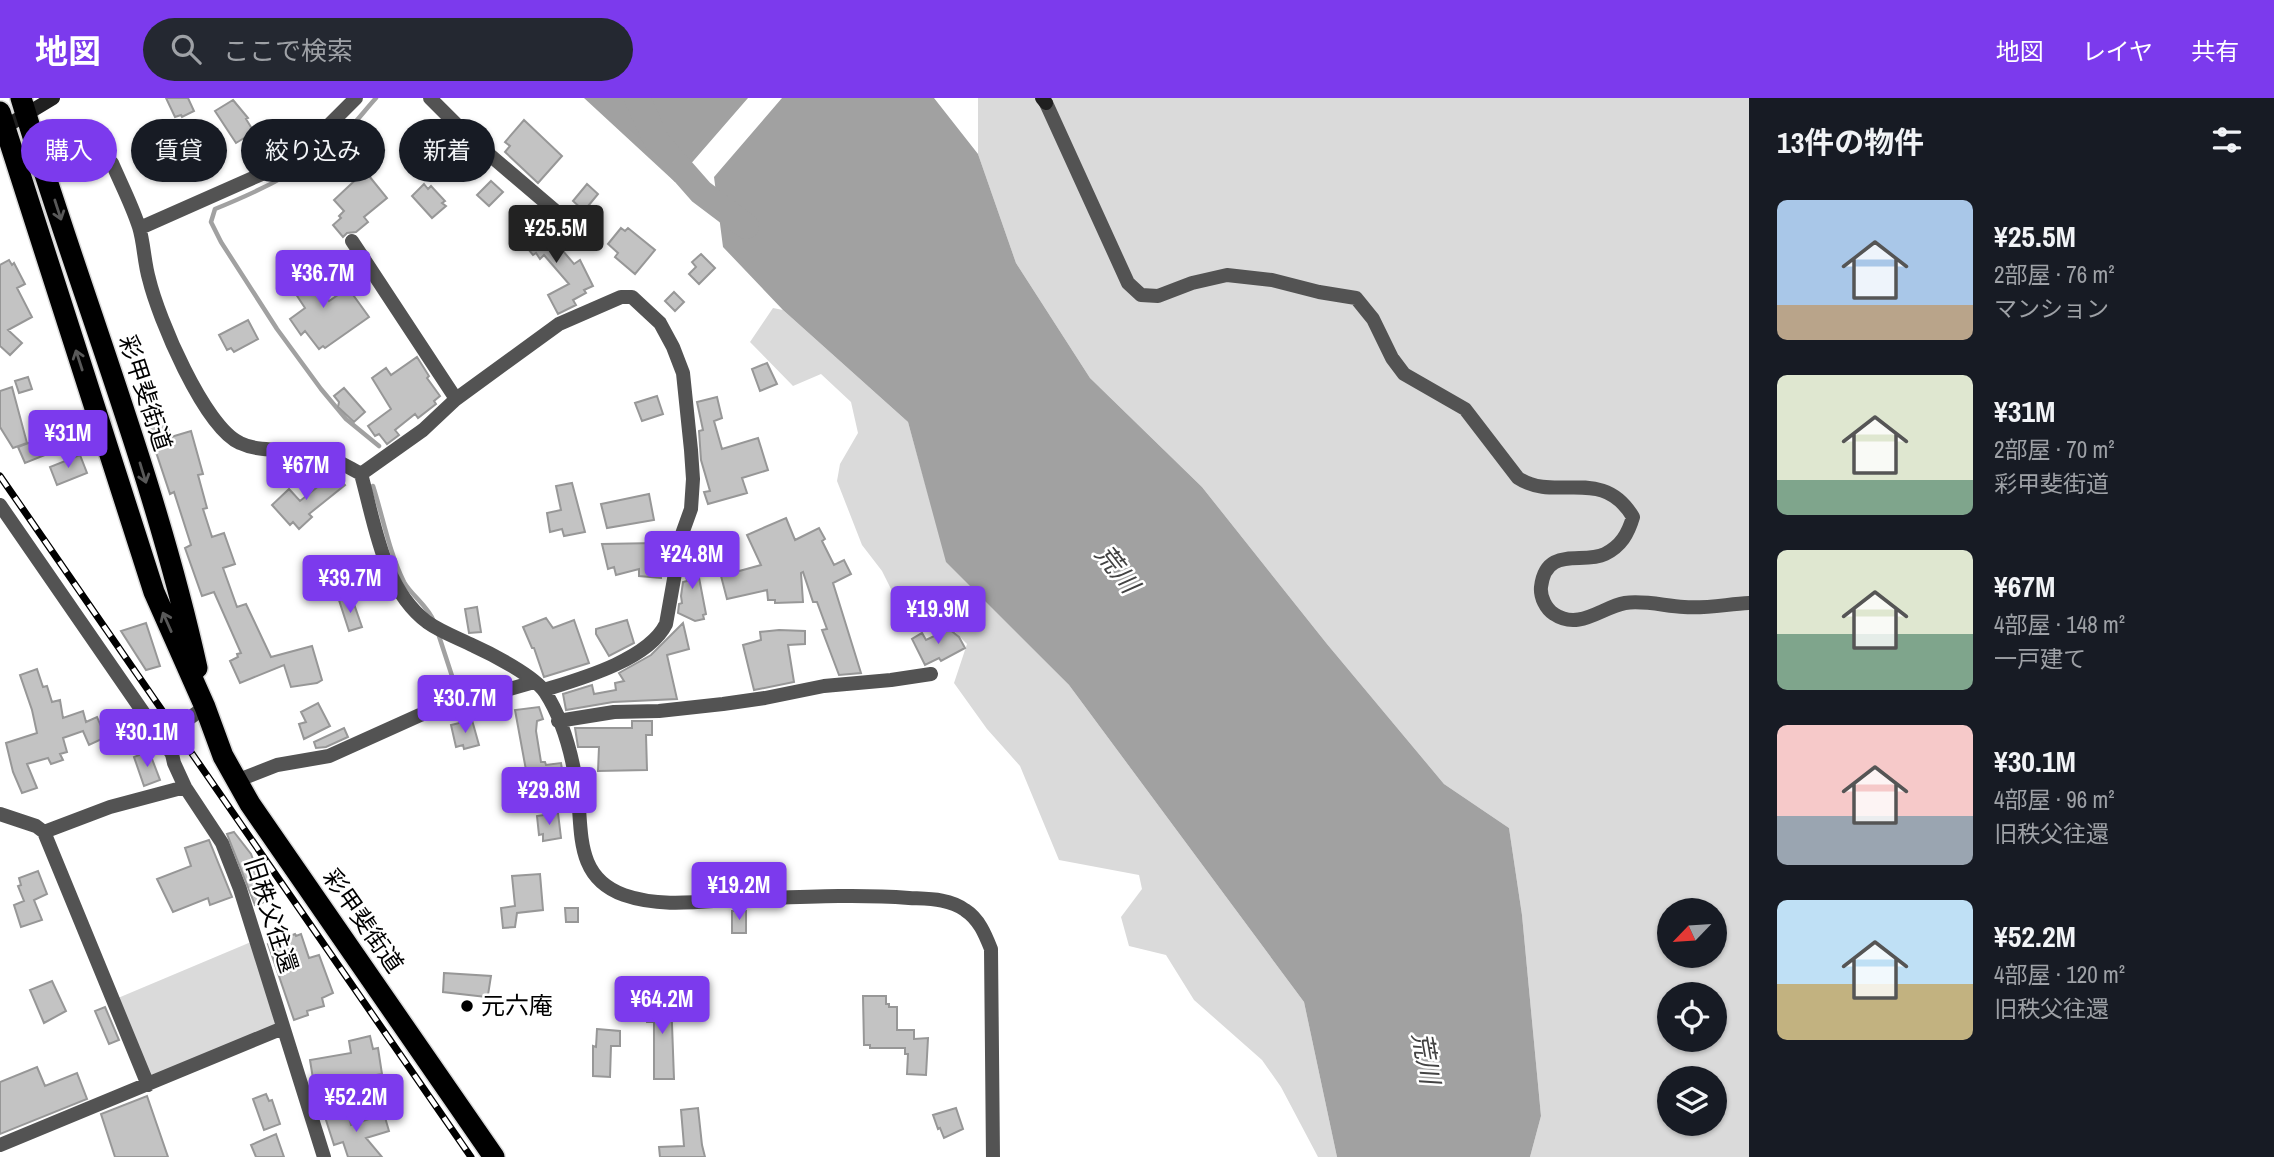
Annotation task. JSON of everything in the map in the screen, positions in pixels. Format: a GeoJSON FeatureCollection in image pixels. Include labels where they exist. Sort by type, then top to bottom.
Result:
{"type":"FeatureCollection","features":[{"type":"Feature","properties":{"kind":"highway","name":"彩甲斐街道"},"geometry":{"type":"LineString","coordinates":[[24,106],[181,598],[205,707]]}},
{"type":"Feature","properties":{"kind":"highway","name":"彩甲斐街道"},"geometry":{"type":"LineString","coordinates":[[2,123],[154,592],[236,781],[494,1157]]}},
{"type":"Feature","properties":{"kind":"main road"},"geometry":{"type":"LineString","coordinates":[[2,123],[24,106],[53,98]]}},
{"type":"Feature","properties":{"kind":"street"},"geometry":{"type":"LineString","coordinates":[[139,228],[264,173],[326,128],[356,98]]}},
{"type":"Feature","properties":{"kind":"street"},"geometry":{"type":"LineString","coordinates":[[430,98],[471,139],[586,237]]}},
{"type":"Feature","properties":{"kind":"street"},"geometry":{"type":"LineString","coordinates":[[1044,100],[1128,284],[1141,295],[1158,296],[1192,282],[1227,275],[1272,280],[1356,298],[1373,319],[1392,358],[1404,374],[1465,409],[1518,478],[1525,483],[1537,485],[1597,489],[1615,495],[1625,505],[1633,517],[1630,529],[1621,544],[1603,556],[1574,557],[1549,566],[1542,578],[1540,593],[1553,614],[1566,620],[1582,620],[1614,605],[1629,602],[1686,607],[1749,603]]}},
{"type":"Feature","properties":{"kind":"street"},"geometry":{"type":"LineString","coordinates":[[117,175],[139,228],[149,280],[169,334],[206,410],[224,433],[240,444],[309,451],[331,457],[361,474],[389,571],[407,601],[427,622],[497,656],[539,686],[566,736],[577,783],[583,852],[592,872],[606,885],[623,894],[657,903],[888,896],[943,900],[964,908],[978,922],[990,949],[993,1157]]}},
{"type":"Feature","properties":{"kind":"street"},"geometry":{"type":"LineString","coordinates":[[352,241],[456,399]]}},
{"type":"Feature","properties":{"kind":"street"},"geometry":{"type":"LineString","coordinates":[[236,781],[277,765],[329,755],[356,746],[420,715],[598,674],[652,643],[666,624],[682,534],[691,509],[691,450],[682,373],[673,347],[660,323],[632,297],[621,296],[559,324],[456,399],[423,430],[361,474]]}},
{"type":"Feature","properties":{"kind":"street","name":"旧秩父往還"},"geometry":{"type":"LineString","coordinates":[[0,505],[172,754],[185,787],[222,843],[240,889],[324,1157]]}},
{"type":"Feature","properties":{"kind":"street"},"geometry":{"type":"LineString","coordinates":[[558,720],[614,712],[659,711],[723,704],[824,685],[931,674]]}},
{"type":"Feature","properties":{"kind":"street"},"geometry":{"type":"LineString","coordinates":[[172,754],[184,722],[205,707]]}},
{"type":"Feature","properties":{"kind":"street"},"geometry":{"type":"LineString","coordinates":[[44,832],[110,807],[185,787]]}},
{"type":"Feature","properties":{"kind":"street"},"geometry":{"type":"LineString","coordinates":[[0,814],[36,826],[44,832],[148,1085]]}},
{"type":"Feature","properties":{"kind":"street"},"geometry":{"type":"LineString","coordinates":[[0,1145],[283,1028]]}},
{"type":"Feature","properties":{"kind":"shaded area"},"geometry":{"type":"Polygon","coordinates":[[[978,98],[1749,98],[1749,1157],[1530,1157],[1541,1116],[1522,915],[1509,828],[1444,784],[1327,644],[1202,487],[1090,378],[1016,263],[978,154],[978,98]]]}},
{"type":"Feature","properties":{"kind":"shaded area"},"geometry":{"type":"Polygon","coordinates":[[[773,308],[783,310],[908,422],[947,562],[1069,685],[1304,1002],[1337,1157],[1318,1157],[1281,1087],[1262,1060],[1194,1000],[1166,955],[1129,946],[1121,917],[1142,889],[1139,875],[1059,860],[1020,766],[987,729],[954,683],[967,644],[948,625],[914,624],[897,601],[882,571],[862,545],[837,481],[840,464],[858,433],[851,402],[821,374],[793,386],[750,342],[773,308]]]}},
{"type":"Feature","properties":{"kind":"shaded area"},"geometry":{"type":"Polygon","coordinates":[[[251,942],[276,1026],[151,1078],[118,998],[251,942]]]}},
{"type":"Feature","properties":{"kind":"water"},"geometry":{"type":"Polygon","coordinates":[[[584,98],[748,98],[675,182],[584,98]]]}},
{"type":"Feature","properties":{"kind":"water"},"geometry":{"type":"Polygon","coordinates":[[[782,98],[934,98],[978,154],[1016,263],[1090,378],[1202,487],[1327,644],[1444,784],[1509,828],[1522,915],[1541,1116],[1530,1157],[1337,1157],[1304,1002],[1069,685],[946,562],[908,422],[783,310],[723,247],[714,177],[782,98]]]}},
{"type":"Feature","properties":{"kind":"building"},"geometry":{"type":"Polygon","coordinates":[[[166,98],[188,98],[194,111],[182,117],[175,117],[166,98]]]}},
{"type":"Feature","properties":{"kind":"building"},"geometry":{"type":"Polygon","coordinates":[[[233,100],[248,118],[241,119],[241,140],[236,143],[227,129],[227,119],[220,119],[215,111],[233,100]]]}},
{"type":"Feature","properties":{"kind":"building"},"geometry":{"type":"Polygon","coordinates":[[[524,120],[562,156],[538,183],[505,152],[510,146],[505,142],[524,120]]]}},
{"type":"Feature","properties":{"kind":"building"},"geometry":{"type":"Polygon","coordinates":[[[353,182],[374,182],[387,198],[364,217],[368,222],[356,232],[347,233],[343,237],[333,225],[344,211],[334,200],[353,182]]]}},
{"type":"Feature","properties":{"kind":"building"},"geometry":{"type":"Polygon","coordinates":[[[490,182],[503,192],[489,206],[477,195],[490,182]]]}},
{"type":"Feature","properties":{"kind":"building"},"geometry":{"type":"Polygon","coordinates":[[[424,184],[428,189],[431,186],[445,201],[442,203],[446,206],[432,218],[412,196],[424,184]]]}},
{"type":"Feature","properties":{"kind":"building"},"geometry":{"type":"Polygon","coordinates":[[[587,184],[598,194],[584,211],[573,201],[587,184]]]}},
{"type":"Feature","properties":{"kind":"building"},"geometry":{"type":"Polygon","coordinates":[[[532,219],[539,227],[541,225],[574,264],[580,260],[593,286],[573,300],[576,305],[558,314],[548,295],[569,284],[544,255],[540,259],[536,253],[533,255],[515,233],[532,219]]]}},
{"type":"Feature","properties":{"kind":"building"},"geometry":{"type":"Polygon","coordinates":[[[621,228],[625,231],[628,228],[655,250],[635,274],[615,257],[618,253],[608,244],[621,228]]]}},
{"type":"Feature","properties":{"kind":"building"},"geometry":{"type":"Polygon","coordinates":[[[701,254],[715,268],[699,284],[689,274],[696,267],[692,262],[701,254]]]}},
{"type":"Feature","properties":{"kind":"building"},"geometry":{"type":"Polygon","coordinates":[[[9,260],[12,265],[14,263],[25,284],[17,288],[32,317],[8,330],[22,343],[10,355],[0,346],[0,265],[9,260]]]}},
{"type":"Feature","properties":{"kind":"building"},"geometry":{"type":"Polygon","coordinates":[[[294,264],[306,280],[311,276],[329,301],[348,288],[369,317],[325,348],[323,346],[319,349],[305,331],[301,335],[290,319],[305,308],[282,273],[294,264]]]}},
{"type":"Feature","properties":{"kind":"building"},"geometry":{"type":"Polygon","coordinates":[[[674,292],[684,302],[675,311],[665,301],[674,292]]]}},
{"type":"Feature","properties":{"kind":"building"},"geometry":{"type":"Polygon","coordinates":[[[248,320],[258,339],[234,352],[231,348],[227,350],[219,335],[248,320]]]}},
{"type":"Feature","properties":{"kind":"building"},"geometry":{"type":"Polygon","coordinates":[[[417,357],[440,396],[434,401],[436,404],[418,418],[415,414],[395,430],[399,435],[387,444],[379,434],[375,436],[368,426],[391,409],[372,378],[386,368],[391,375],[417,357]]]}},
{"type":"Feature","properties":{"kind":"building"},"geometry":{"type":"Polygon","coordinates":[[[767,363],[777,384],[760,391],[752,369],[767,363]]]}},
{"type":"Feature","properties":{"kind":"building"},"geometry":{"type":"Polygon","coordinates":[[[28,377],[32,389],[19,393],[15,381],[28,377]]]}},
{"type":"Feature","properties":{"kind":"building"},"geometry":{"type":"Polygon","coordinates":[[[12,387],[27,443],[13,448],[0,427],[0,391],[12,387]]]}},
{"type":"Feature","properties":{"kind":"building"},"geometry":{"type":"Polygon","coordinates":[[[344,388],[365,412],[354,422],[338,407],[339,402],[334,396],[344,388]]]}},
{"type":"Feature","properties":{"kind":"building"},"geometry":{"type":"Polygon","coordinates":[[[657,396],[663,414],[642,421],[635,403],[657,396]]]}},
{"type":"Feature","properties":{"kind":"building"},"geometry":{"type":"Polygon","coordinates":[[[717,397],[722,418],[714,421],[722,449],[758,438],[768,470],[742,478],[747,493],[708,504],[704,492],[710,491],[701,460],[699,431],[703,430],[697,402],[717,397]]]}},
{"type":"Feature","properties":{"kind":"building"},"geometry":{"type":"Polygon","coordinates":[[[162,408],[171,437],[191,431],[203,474],[198,475],[207,508],[203,509],[212,537],[224,533],[235,564],[223,568],[237,607],[246,604],[271,657],[312,646],[322,680],[317,683],[291,687],[284,665],[240,683],[230,661],[241,653],[214,592],[202,596],[185,548],[191,545],[174,492],[170,494],[146,422],[146,413],[162,408]]]}},
{"type":"Feature","properties":{"kind":"building"},"geometry":{"type":"Polygon","coordinates":[[[44,437],[50,453],[25,463],[18,447],[44,437]]]}},
{"type":"Feature","properties":{"kind":"building"},"geometry":{"type":"Polygon","coordinates":[[[80,455],[87,473],[57,485],[50,467],[80,455]]]}},
{"type":"Feature","properties":{"kind":"building"},"geometry":{"type":"Polygon","coordinates":[[[335,473],[345,485],[309,514],[312,517],[299,529],[293,522],[290,525],[272,505],[289,489],[300,501],[335,473]]]}},
{"type":"Feature","properties":{"kind":"building"},"geometry":{"type":"Polygon","coordinates":[[[572,483],[585,532],[564,536],[562,529],[550,532],[547,513],[561,510],[556,486],[572,483]]]}},
{"type":"Feature","properties":{"kind":"building"},"geometry":{"type":"Polygon","coordinates":[[[649,494],[654,520],[607,528],[601,504],[649,494]]]}},
{"type":"Feature","properties":{"kind":"building"},"geometry":{"type":"Polygon","coordinates":[[[786,518],[795,540],[819,528],[825,539],[822,541],[834,565],[844,560],[851,574],[833,583],[861,673],[839,675],[822,630],[827,629],[817,602],[813,602],[803,572],[803,602],[775,603],[775,600],[768,600],[767,590],[727,599],[721,576],[761,565],[747,535],[786,518]]]}},
{"type":"Feature","properties":{"kind":"building"},"geometry":{"type":"Polygon","coordinates":[[[691,536],[706,614],[703,615],[704,619],[695,621],[678,613],[679,604],[682,603],[683,582],[687,581],[685,570],[691,536]]]}},
{"type":"Feature","properties":{"kind":"building"},"geometry":{"type":"Polygon","coordinates":[[[657,543],[661,578],[639,576],[639,569],[616,575],[614,567],[608,569],[602,544],[657,543]]]}},
{"type":"Feature","properties":{"kind":"building"},"geometry":{"type":"Polygon","coordinates":[[[338,597],[354,604],[362,627],[349,631],[338,597]]]}},
{"type":"Feature","properties":{"kind":"building"},"geometry":{"type":"Polygon","coordinates":[[[477,607],[481,632],[469,633],[465,609],[477,607]]]}},
{"type":"Feature","properties":{"kind":"building"},"geometry":{"type":"Polygon","coordinates":[[[546,618],[553,628],[574,620],[589,663],[544,677],[523,627],[546,618]]]}},
{"type":"Feature","properties":{"kind":"building"},"geometry":{"type":"Polygon","coordinates":[[[627,620],[634,643],[609,656],[596,634],[596,629],[627,620]]]}},
{"type":"Feature","properties":{"kind":"building"},"geometry":{"type":"Polygon","coordinates":[[[146,623],[160,666],[146,670],[121,631],[146,623]]]}},
{"type":"Feature","properties":{"kind":"building"},"geometry":{"type":"Polygon","coordinates":[[[683,623],[689,649],[667,655],[677,699],[613,702],[566,710],[563,694],[592,685],[594,694],[616,690],[615,683],[624,681],[619,673],[651,655],[683,623]]]}},
{"type":"Feature","properties":{"kind":"building"},"geometry":{"type":"Polygon","coordinates":[[[949,629],[959,637],[965,648],[941,661],[939,658],[925,665],[912,639],[922,633],[926,640],[949,629]]]}},
{"type":"Feature","properties":{"kind":"building"},"geometry":{"type":"Polygon","coordinates":[[[805,631],[805,644],[788,645],[794,682],[754,690],[743,645],[761,640],[760,632],[805,631]]]}},
{"type":"Feature","properties":{"kind":"building"},"geometry":{"type":"Polygon","coordinates":[[[37,669],[52,702],[60,700],[63,718],[83,711],[86,722],[97,717],[106,737],[89,745],[83,731],[63,738],[67,752],[60,754],[63,760],[51,764],[48,758],[27,764],[37,788],[22,793],[13,772],[6,743],[37,733],[20,675],[37,669]]]}},
{"type":"Feature","properties":{"kind":"building"},"geometry":{"type":"Polygon","coordinates":[[[318,703],[330,726],[304,739],[299,724],[306,722],[301,712],[318,703]]]}},
{"type":"Feature","properties":{"kind":"building"},"geometry":{"type":"Polygon","coordinates":[[[539,707],[543,719],[537,721],[536,731],[541,762],[546,765],[561,763],[563,776],[528,781],[515,710],[539,707]]]}},
{"type":"Feature","properties":{"kind":"building"},"geometry":{"type":"Polygon","coordinates":[[[472,720],[479,745],[464,749],[463,745],[456,747],[451,725],[472,720]]]}},
{"type":"Feature","properties":{"kind":"building"},"geometry":{"type":"Polygon","coordinates":[[[632,721],[652,721],[652,735],[646,735],[647,770],[598,771],[599,747],[578,747],[575,728],[632,728],[632,721]]]}},
{"type":"Feature","properties":{"kind":"building"},"geometry":{"type":"Polygon","coordinates":[[[344,728],[348,737],[326,747],[316,748],[314,742],[344,728]]]}},
{"type":"Feature","properties":{"kind":"building"},"geometry":{"type":"Polygon","coordinates":[[[149,751],[160,780],[144,786],[134,757],[149,751]]]}},
{"type":"Feature","properties":{"kind":"building"},"geometry":{"type":"Polygon","coordinates":[[[558,813],[561,838],[543,841],[543,834],[539,835],[537,816],[558,813]]]}},
{"type":"Feature","properties":{"kind":"building"},"geometry":{"type":"Polygon","coordinates":[[[234,832],[251,854],[256,867],[259,867],[270,900],[255,905],[227,834],[234,832]]]}},
{"type":"Feature","properties":{"kind":"building"},"geometry":{"type":"Polygon","coordinates":[[[209,840],[232,897],[210,905],[208,898],[173,912],[157,879],[191,866],[185,848],[209,840]]]}},
{"type":"Feature","properties":{"kind":"building"},"geometry":{"type":"Polygon","coordinates":[[[38,871],[47,894],[34,900],[42,920],[21,927],[14,905],[24,901],[18,886],[21,885],[19,878],[38,871]]]}},
{"type":"Feature","properties":{"kind":"building"},"geometry":{"type":"Polygon","coordinates":[[[540,874],[543,910],[517,913],[515,927],[503,928],[501,908],[515,906],[512,876],[540,874]]]}},
{"type":"Feature","properties":{"kind":"building"},"geometry":{"type":"Polygon","coordinates":[[[565,908],[578,908],[578,922],[566,922],[565,908]]]}},
{"type":"Feature","properties":{"kind":"building"},"geometry":{"type":"Polygon","coordinates":[[[732,911],[746,911],[746,933],[732,933],[732,911]]]}},
{"type":"Feature","properties":{"kind":"building"},"geometry":{"type":"Polygon","coordinates":[[[301,934],[309,958],[319,955],[333,993],[322,998],[324,1006],[307,1011],[308,1015],[294,1020],[268,944],[301,934]]]}},
{"type":"Feature","properties":{"kind":"building"},"geometry":{"type":"Polygon","coordinates":[[[444,973],[491,976],[488,995],[486,997],[443,992],[444,973]]]}},
{"type":"Feature","properties":{"kind":"building"},"geometry":{"type":"Polygon","coordinates":[[[52,981],[66,1011],[44,1023],[30,990],[52,981]]]}},
{"type":"Feature","properties":{"kind":"building"},"geometry":{"type":"Polygon","coordinates":[[[863,996],[886,996],[886,1004],[889,1004],[889,1007],[897,1007],[897,1030],[914,1030],[914,1039],[928,1038],[926,1075],[907,1074],[908,1054],[905,1054],[905,1048],[870,1048],[870,1045],[864,1045],[863,996]]]}},
{"type":"Feature","properties":{"kind":"building"},"geometry":{"type":"Polygon","coordinates":[[[671,997],[674,1079],[654,1079],[654,1022],[647,1022],[647,998],[671,997]]]}},
{"type":"Feature","properties":{"kind":"building"},"geometry":{"type":"Polygon","coordinates":[[[105,1007],[119,1040],[109,1044],[95,1011],[105,1007]]]}},
{"type":"Feature","properties":{"kind":"building"},"geometry":{"type":"Polygon","coordinates":[[[597,1029],[620,1031],[620,1046],[611,1046],[610,1077],[593,1076],[593,1046],[596,1047],[597,1029]]]}},
{"type":"Feature","properties":{"kind":"building"},"geometry":{"type":"Polygon","coordinates":[[[370,1036],[373,1049],[378,1048],[382,1074],[353,1079],[354,1087],[335,1091],[332,1082],[314,1085],[310,1060],[351,1053],[349,1041],[370,1036]]]}},
{"type":"Feature","properties":{"kind":"building"},"geometry":{"type":"Polygon","coordinates":[[[37,1067],[45,1086],[77,1073],[87,1099],[0,1134],[0,1082],[37,1067]]]}},
{"type":"Feature","properties":{"kind":"building"},"geometry":{"type":"Polygon","coordinates":[[[266,1094],[269,1101],[272,1100],[280,1124],[264,1130],[253,1099],[266,1094]]]}},
{"type":"Feature","properties":{"kind":"building"},"geometry":{"type":"Polygon","coordinates":[[[147,1096],[168,1157],[115,1157],[101,1114],[147,1096]]]}},
{"type":"Feature","properties":{"kind":"building"},"geometry":{"type":"Polygon","coordinates":[[[698,1108],[705,1157],[660,1157],[659,1147],[684,1146],[681,1110],[698,1108]]]}},
{"type":"Feature","properties":{"kind":"building"},"geometry":{"type":"Polygon","coordinates":[[[956,1108],[963,1129],[944,1138],[933,1115],[956,1108]]]}},
{"type":"Feature","properties":{"kind":"building"},"geometry":{"type":"Polygon","coordinates":[[[342,1112],[344,1117],[349,1116],[351,1125],[384,1114],[389,1131],[366,1138],[382,1157],[348,1157],[343,1142],[334,1145],[325,1117],[342,1112]]]}},
{"type":"Feature","properties":{"kind":"building"},"geometry":{"type":"Polygon","coordinates":[[[276,1134],[284,1157],[256,1157],[251,1145],[276,1134]]]}},
{"type":"Feature","properties":{"kind":"waterway"},"geometry":{"type":"LineString","coordinates":[[376,98],[333,144],[268,185],[215,209],[211,222],[277,329],[321,389],[346,419],[379,446]]}},
{"type":"Feature","properties":{"kind":"waterway","name":"荒川"},"geometry":{"type":"LineString","coordinates":[[637,98],[657,142],[701,192],[746,226]]}},
{"type":"Feature","properties":{"kind":"waterway"},"geometry":{"type":"LineString","coordinates":[[373,486],[399,571],[407,587],[434,622]]}},
{"type":"Feature","properties":{"kind":"waterway"},"geometry":{"type":"LineString","coordinates":[[438,633],[452,676]]}},
{"type":"Feature","properties":{"kind":"railway"},"geometry":{"type":"LineString","coordinates":[[0,476],[471,1157]]}},
{"type":"Feature","properties":{"kind":"place","name":"元六庵"},"geometry":{"type":"Point","coordinates":[467,1006]}}]}
